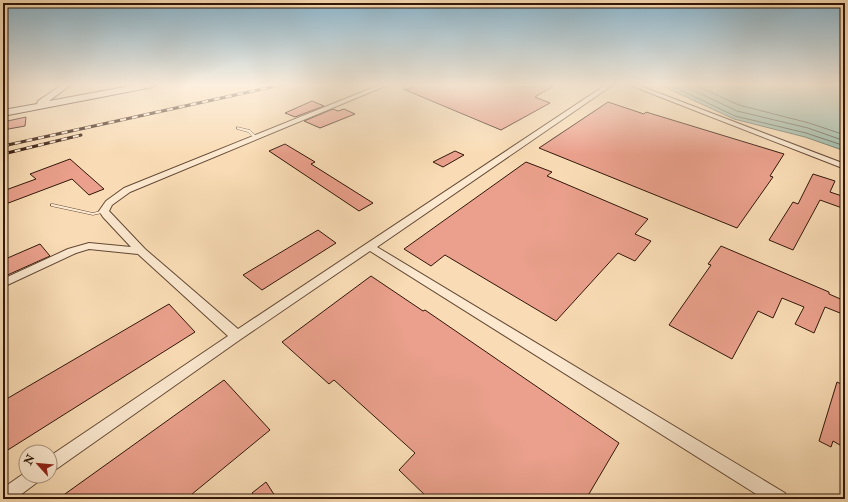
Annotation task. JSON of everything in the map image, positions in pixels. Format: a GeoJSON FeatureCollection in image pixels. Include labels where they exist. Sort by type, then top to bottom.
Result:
{"type":"FeatureCollection","features":[{"type":"Feature","properties":{"kind":"main road"},"geometry":{"type":"LineString","coordinates":[[3,113],[33,107]]}},
{"type":"Feature","properties":{"kind":"street"},"geometry":{"type":"LineString","coordinates":[[237,336],[141,250],[106,215],[104,211],[109,202],[127,190],[330,107]]}},
{"type":"Feature","properties":{"kind":"street"},"geometry":{"type":"LineString","coordinates":[[58,459],[237,336],[576,107]]}},
{"type":"Feature","properties":{"kind":"street"},"geometry":{"type":"LineString","coordinates":[[691,107],[845,167]]}},
{"type":"Feature","properties":{"kind":"street"},"geometry":{"type":"LineString","coordinates":[[3,283],[72,251],[89,246],[141,250]]}},
{"type":"Feature","properties":{"kind":"street"},"geometry":{"type":"LineString","coordinates":[[370,247],[779,499]]}},
{"type":"Feature","properties":{"kind":"street"},"geometry":{"type":"LineString","coordinates":[[3,498],[23,484]]}},
{"type":"Feature","properties":{"kind":"lane"},"geometry":{"type":"LineString","coordinates":[[238,128],[249,132],[256,138]]}},
{"type":"Feature","properties":{"kind":"lane"},"geometry":{"type":"LineString","coordinates":[[53,205],[93,214],[104,211]]}},
{"type":"Feature","properties":{"kind":"water"},"geometry":{"type":"Polygon","coordinates":[[[709,107],[845,107],[845,151],[805,137],[734,119],[709,107]]]}},
{"type":"Feature","properties":{"kind":"building"},"geometry":{"type":"Polygon","coordinates":[[[298,107],[320,107],[295,117],[285,113],[298,107]]]}},
{"type":"Feature","properties":{"kind":"building"},"geometry":{"type":"Polygon","coordinates":[[[447,107],[542,107],[501,130],[447,107]]]}},
{"type":"Feature","properties":{"kind":"building"},"geometry":{"type":"Polygon","coordinates":[[[600,107],[624,107],[644,114],[646,112],[784,154],[770,176],[773,177],[737,228],[539,148],[600,107]]]}},
{"type":"Feature","properties":{"kind":"building"},"geometry":{"type":"Polygon","coordinates":[[[333,109],[338,111],[344,109],[355,114],[320,128],[304,121],[333,109]]]}},
{"type":"Feature","properties":{"kind":"building"},"geometry":{"type":"Polygon","coordinates":[[[26,117],[25,126],[3,130],[3,122],[26,117]]]}},
{"type":"Feature","properties":{"kind":"building"},"geometry":{"type":"Polygon","coordinates":[[[285,144],[315,162],[311,164],[373,203],[359,211],[269,151],[285,144]]]}},
{"type":"Feature","properties":{"kind":"building"},"geometry":{"type":"Polygon","coordinates":[[[455,151],[464,155],[443,167],[433,162],[455,151]]]}},
{"type":"Feature","properties":{"kind":"building"},"geometry":{"type":"Polygon","coordinates":[[[70,159],[104,189],[89,195],[72,179],[3,205],[3,191],[36,179],[30,174],[70,159]]]}},
{"type":"Feature","properties":{"kind":"building"},"geometry":{"type":"Polygon","coordinates":[[[526,162],[552,172],[547,176],[648,219],[635,234],[651,241],[635,261],[618,253],[556,321],[445,255],[431,266],[404,249],[526,162]]]}},
{"type":"Feature","properties":{"kind":"building"},"geometry":{"type":"Polygon","coordinates":[[[813,174],[835,181],[830,192],[845,197],[845,209],[820,200],[793,250],[769,240],[793,202],[798,204],[813,174]]]}},
{"type":"Feature","properties":{"kind":"building"},"geometry":{"type":"Polygon","coordinates":[[[318,230],[336,243],[262,290],[243,275],[318,230]]]}},
{"type":"Feature","properties":{"kind":"building"},"geometry":{"type":"Polygon","coordinates":[[[40,244],[50,256],[3,277],[3,260],[40,244]]]}},
{"type":"Feature","properties":{"kind":"building"},"geometry":{"type":"Polygon","coordinates":[[[721,246],[829,292],[829,294],[845,301],[845,315],[825,307],[814,333],[795,324],[804,307],[782,298],[773,318],[758,311],[732,359],[669,325],[711,265],[708,264],[721,246]]]}},
{"type":"Feature","properties":{"kind":"building"},"geometry":{"type":"Polygon","coordinates":[[[371,276],[423,311],[425,310],[619,443],[586,499],[429,499],[399,470],[415,453],[334,380],[329,384],[282,342],[371,276]]]}},
{"type":"Feature","properties":{"kind":"building"},"geometry":{"type":"Polygon","coordinates":[[[169,304],[195,332],[3,453],[3,401],[169,304]]]}},
{"type":"Feature","properties":{"kind":"building"},"geometry":{"type":"Polygon","coordinates":[[[224,380],[270,430],[186,499],[58,499],[224,380]]]}},
{"type":"Feature","properties":{"kind":"building"},"geometry":{"type":"Polygon","coordinates":[[[837,382],[845,386],[845,448],[833,441],[831,447],[819,441],[837,382]]]}},
{"type":"Feature","properties":{"kind":"building"},"geometry":{"type":"Polygon","coordinates":[[[266,482],[277,499],[256,499],[252,493],[266,482]]]}},
{"type":"Feature","properties":{"kind":"railway"},"geometry":{"type":"LineString","coordinates":[[3,146],[178,107]]}},
{"type":"Feature","properties":{"kind":"railway"},"geometry":{"type":"LineString","coordinates":[[5,154],[3,154],[81,135]]}}]}
